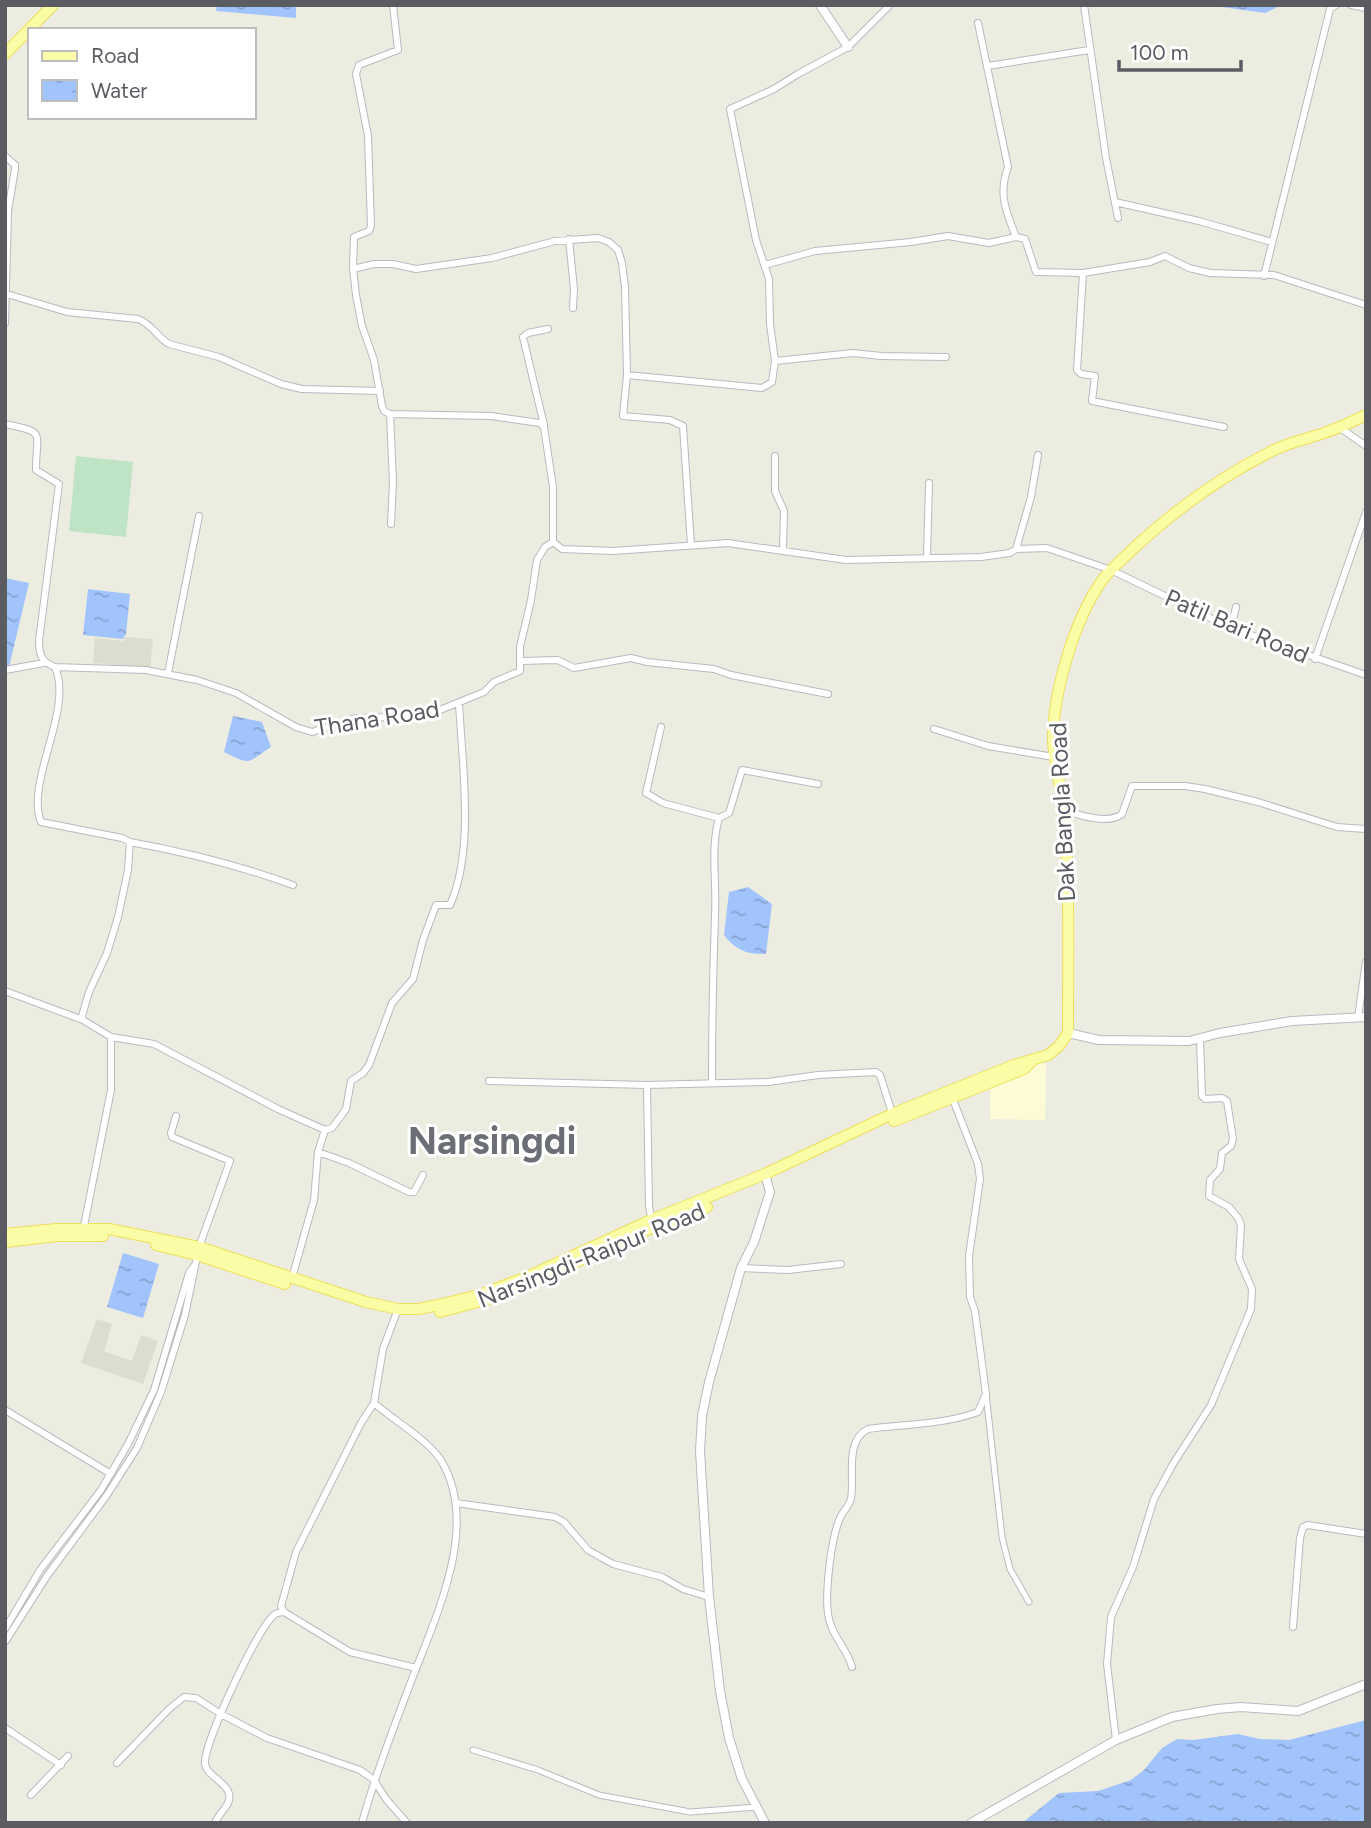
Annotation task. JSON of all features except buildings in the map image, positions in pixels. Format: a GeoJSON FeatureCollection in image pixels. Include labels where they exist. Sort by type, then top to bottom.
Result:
{"type":"FeatureCollection","features":[{"type":"Feature","properties":{"kind":"main road"},"geometry":{"type":"LineString","coordinates":[[30,28],[53,5]]}},
{"type":"Feature","properties":{"kind":"main road"},"geometry":{"type":"LineString","coordinates":[[5,54],[28,31]]}},
{"type":"Feature","properties":{"kind":"main road","name":"Dak Bangla Road"},"geometry":{"type":"LineString","coordinates":[[1068,1033],[1068,926],[1063,810],[1054,757],[1055,713],[1074,633],[1100,583],[1111,570],[1150,533],[1188,503],[1274,449],[1366,415]]}},
{"type":"Feature","properties":{"kind":"main road","name":"Narsingdi-Raipur Road"},"geometry":{"type":"LineString","coordinates":[[198,1251],[365,1309],[396,1312],[482,1294],[767,1177],[1021,1062],[1048,1055],[1068,1033]]}},
{"type":"Feature","properties":{"kind":"main road","name":"Narsingdi-Raipur Road"},"geometry":{"type":"LineString","coordinates":[[5,1234],[109,1229],[198,1251],[396,1312]]}},
{"type":"Feature","properties":{"kind":"main road","name":"Narsingdi-Raipur Road"},"geometry":{"type":"LineString","coordinates":[[5,1242],[83,1231]]}},
{"type":"Feature","properties":{"kind":"street"},"geometry":{"type":"LineString","coordinates":[[393,5],[398,50],[357,68],[358,89],[368,136],[371,218],[369,231],[354,237],[353,269],[362,326],[374,360],[384,411],[390,414],[506,417],[534,421],[544,427]]}},
{"type":"Feature","properties":{"kind":"street"},"geometry":{"type":"LineString","coordinates":[[820,5],[848,47]]}},
{"type":"Feature","properties":{"kind":"street"},"geometry":{"type":"LineString","coordinates":[[627,375],[762,388],[772,382],[775,361],[770,324],[769,279],[756,240],[730,109],[774,89],[848,47],[890,5]]}},
{"type":"Feature","properties":{"kind":"street"},"geometry":{"type":"LineString","coordinates":[[1084,5],[1089,50],[1118,218]]}},
{"type":"Feature","properties":{"kind":"street"},"geometry":{"type":"LineString","coordinates":[[1264,276],[1330,9],[1336,5]]}},
{"type":"Feature","properties":{"kind":"street"},"geometry":{"type":"LineString","coordinates":[[1351,5],[1366,8]]}},
{"type":"Feature","properties":{"kind":"street"},"geometry":{"type":"LineString","coordinates":[[978,23],[1008,167],[1003,182],[1003,199],[1016,237]]}},
{"type":"Feature","properties":{"kind":"street"},"geometry":{"type":"LineString","coordinates":[[988,66],[1089,50]]}},
{"type":"Feature","properties":{"kind":"street"},"geometry":{"type":"LineString","coordinates":[[5,156],[15,165],[8,211],[5,323]]}},
{"type":"Feature","properties":{"kind":"street"},"geometry":{"type":"LineString","coordinates":[[1115,202],[1199,221],[1272,242]]}},
{"type":"Feature","properties":{"kind":"street"},"geometry":{"type":"LineString","coordinates":[[765,265],[815,251],[948,236],[989,243],[1016,237],[1025,239],[1036,272],[1083,273],[1150,262],[1165,256],[1189,268],[1210,273],[1282,278],[1366,305]]}},
{"type":"Feature","properties":{"kind":"street"},"geometry":{"type":"LineString","coordinates":[[353,269],[374,264],[393,264],[416,270],[492,258],[569,239],[598,238],[609,242],[618,250],[625,287],[627,375],[623,416],[670,420],[683,425],[691,545]]}},
{"type":"Feature","properties":{"kind":"street"},"geometry":{"type":"LineString","coordinates":[[569,239],[573,308]]}},
{"type":"Feature","properties":{"kind":"street"},"geometry":{"type":"LineString","coordinates":[[1083,273],[1077,370],[1081,374],[1095,376],[1092,401],[1224,427]]}},
{"type":"Feature","properties":{"kind":"street"},"geometry":{"type":"LineString","coordinates":[[7,289],[67,312],[143,321],[161,340],[169,344],[232,361],[281,384],[302,389],[380,391]]}},
{"type":"Feature","properties":{"kind":"street"},"geometry":{"type":"LineString","coordinates":[[548,329],[528,333],[523,337],[544,427],[553,487],[554,542],[545,547],[537,560],[520,647],[521,662],[558,660],[574,668],[631,658],[647,663],[714,669],[731,675],[828,694]]}},
{"type":"Feature","properties":{"kind":"street"},"geometry":{"type":"LineString","coordinates":[[775,361],[853,353],[946,357]]}},
{"type":"Feature","properties":{"kind":"street"},"geometry":{"type":"LineString","coordinates":[[390,414],[393,482],[391,524]]}},
{"type":"Feature","properties":{"kind":"street"},"geometry":{"type":"LineString","coordinates":[[5,424],[36,432],[36,470],[59,484],[40,626],[39,650],[44,663],[5,670]]}},
{"type":"Feature","properties":{"kind":"street"},"geometry":{"type":"LineString","coordinates":[[1339,427],[1366,446]]}},
{"type":"Feature","properties":{"kind":"street"},"geometry":{"type":"LineString","coordinates":[[1016,549],[1031,497],[1038,454]]}},
{"type":"Feature","properties":{"kind":"street"},"geometry":{"type":"LineString","coordinates":[[775,456],[775,491],[783,511],[783,550]]}},
{"type":"Feature","properties":{"kind":"street"},"geometry":{"type":"LineString","coordinates":[[927,557],[929,483]]}},
{"type":"Feature","properties":{"kind":"street"},"geometry":{"type":"LineString","coordinates":[[1315,659],[1366,512]]}},
{"type":"Feature","properties":{"kind":"street"},"geometry":{"type":"LineString","coordinates":[[168,673],[199,516]]}},
{"type":"Feature","properties":{"kind":"street","name":"Patil Bari Road"},"geometry":{"type":"LineString","coordinates":[[554,542],[557,546],[571,551],[613,551],[728,543],[846,560],[997,555],[1016,549],[1055,550],[1111,570],[1231,628],[1366,675]]}},
{"type":"Feature","properties":{"kind":"street"},"geometry":{"type":"LineString","coordinates":[[1231,628],[1236,607]]}},
{"type":"Feature","properties":{"kind":"street","name":"Thana Road"},"geometry":{"type":"LineString","coordinates":[[44,663],[55,667],[168,673],[236,693],[296,727],[312,732],[356,718],[396,718],[440,710],[484,692],[494,682],[520,671],[521,662]]}},
{"type":"Feature","properties":{"kind":"street"},"geometry":{"type":"LineString","coordinates":[[55,667],[59,678],[58,706],[39,792],[39,819],[45,824],[187,852],[293,885]]}},
{"type":"Feature","properties":{"kind":"street"},"geometry":{"type":"LineString","coordinates":[[5,991],[83,1020],[111,1037],[154,1044],[278,1109],[325,1130],[332,1128],[346,1109],[351,1081],[369,1065],[392,1003],[413,979],[436,905],[450,905],[455,894],[465,836],[459,703]]}},
{"type":"Feature","properties":{"kind":"street"},"geometry":{"type":"LineString","coordinates":[[661,727],[646,793],[663,803],[719,818],[729,813],[742,770],[818,784]]}},
{"type":"Feature","properties":{"kind":"street"},"geometry":{"type":"LineString","coordinates":[[934,729],[988,746],[1054,757]]}},
{"type":"Feature","properties":{"kind":"street"},"geometry":{"type":"LineString","coordinates":[[1063,810],[1112,819],[1122,814],[1132,786],[1185,786],[1258,802],[1336,827],[1366,829]]}},
{"type":"Feature","properties":{"kind":"street"},"geometry":{"type":"LineString","coordinates":[[712,1084],[716,912],[714,874],[719,818]]}},
{"type":"Feature","properties":{"kind":"street"},"geometry":{"type":"LineString","coordinates":[[83,1020],[89,992],[107,953],[118,917],[128,870],[130,842]]}},
{"type":"Feature","properties":{"kind":"street"},"geometry":{"type":"LineString","coordinates":[[1068,1033],[1099,1040],[1166,1041],[1200,1039],[1282,1022],[1362,1017],[1366,962]]}},
{"type":"Feature","properties":{"kind":"street"},"geometry":{"type":"LineString","coordinates":[[83,1231],[111,1090],[111,1037]]}},
{"type":"Feature","properties":{"kind":"street"},"geometry":{"type":"LineString","coordinates":[[1116,1740],[1107,1664],[1111,1617],[1133,1567],[1154,1499],[1173,1464],[1212,1405],[1251,1310],[1253,1297],[1250,1282],[1239,1259],[1241,1225],[1238,1218],[1229,1207],[1209,1196],[1210,1180],[1220,1170],[1222,1153],[1231,1146],[1233,1139],[1227,1101],[1222,1098],[1205,1099],[1202,1096],[1200,1039]]}},
{"type":"Feature","properties":{"kind":"street"},"geometry":{"type":"LineString","coordinates":[[489,1082],[647,1086],[768,1082],[818,1075],[876,1072],[880,1075],[894,1118]]}},
{"type":"Feature","properties":{"kind":"street"},"geometry":{"type":"LineString","coordinates":[[647,1086],[652,1224]]}},
{"type":"Feature","properties":{"kind":"street"},"geometry":{"type":"LineString","coordinates":[[951,1094],[978,1164],[980,1179],[969,1256],[970,1297],[981,1348],[990,1449],[998,1489],[1002,1536],[1010,1569],[1029,1602]]}},
{"type":"Feature","properties":{"kind":"street"},"geometry":{"type":"LineString","coordinates":[[5,1629],[40,1570],[111,1474],[154,1390],[189,1273],[194,1266],[230,1161],[172,1137],[176,1116]]}},
{"type":"Feature","properties":{"kind":"street"},"geometry":{"type":"LineString","coordinates":[[292,1279],[313,1200],[318,1153],[325,1130]]}},
{"type":"Feature","properties":{"kind":"street"},"geometry":{"type":"LineString","coordinates":[[318,1153],[349,1163],[409,1192],[417,1189],[423,1175]]}},
{"type":"Feature","properties":{"kind":"street"},"geometry":{"type":"LineString","coordinates":[[765,1823],[742,1779],[729,1738],[720,1691],[709,1597],[699,1451],[709,1382],[741,1268],[765,1210],[770,1192],[767,1177]]}},
{"type":"Feature","properties":{"kind":"street"},"geometry":{"type":"LineString","coordinates":[[741,1268],[788,1270],[841,1264]]}},
{"type":"Feature","properties":{"kind":"street"},"geometry":{"type":"LineString","coordinates":[[5,1642],[47,1576],[137,1448],[162,1391],[185,1315],[195,1273],[194,1266]]}},
{"type":"Feature","properties":{"kind":"street"},"geometry":{"type":"LineString","coordinates":[[396,1312],[383,1349],[374,1403],[355,1434],[296,1552],[281,1606],[284,1612],[350,1652],[416,1668]]}},
{"type":"Feature","properties":{"kind":"street"},"geometry":{"type":"LineString","coordinates":[[852,1667],[849,1655],[839,1646],[829,1619],[827,1603],[836,1531],[851,1498],[853,1449],[858,1437],[868,1429],[949,1421],[978,1412],[986,1394]]}},
{"type":"Feature","properties":{"kind":"street"},"geometry":{"type":"LineString","coordinates":[[362,1823],[374,1780],[442,1601],[452,1563],[456,1503],[447,1471],[432,1448],[374,1403]]}},
{"type":"Feature","properties":{"kind":"street"},"geometry":{"type":"LineString","coordinates":[[5,1410],[111,1474]]}},
{"type":"Feature","properties":{"kind":"street"},"geometry":{"type":"LineString","coordinates":[[456,1503],[555,1517],[564,1522],[588,1550],[613,1564],[662,1577],[682,1590],[709,1597]]}},
{"type":"Feature","properties":{"kind":"street"},"geometry":{"type":"LineString","coordinates":[[1293,1627],[1300,1538],[1304,1527],[1308,1525],[1366,1534]]}},
{"type":"Feature","properties":{"kind":"street"},"geometry":{"type":"LineString","coordinates":[[215,1823],[227,1805],[229,1796],[225,1786],[207,1770],[204,1762],[238,1674],[266,1624],[277,1613],[284,1612]]}},
{"type":"Feature","properties":{"kind":"street"},"geometry":{"type":"LineString","coordinates":[[971,1823],[1116,1740],[1172,1717],[1241,1707],[1298,1711],[1366,1684]]}},
{"type":"Feature","properties":{"kind":"street"},"geometry":{"type":"LineString","coordinates":[[117,1763],[169,1709],[184,1697],[196,1698],[267,1738],[345,1763],[374,1780],[407,1823]]}},
{"type":"Feature","properties":{"kind":"street"},"geometry":{"type":"LineString","coordinates":[[5,1728],[61,1765]]}},
{"type":"Feature","properties":{"kind":"street"},"geometry":{"type":"LineString","coordinates":[[473,1750],[538,1770],[599,1795],[690,1812],[757,1807]]}},
{"type":"Feature","properties":{"kind":"street"},"geometry":{"type":"LineString","coordinates":[[31,1795],[68,1756]]}},
{"type":"Feature","properties":{"kind":"shaded area"},"geometry":{"type":"Polygon","coordinates":[[[126,637],[153,639],[150,668],[93,663],[95,638],[123,641],[126,637]]]}},
{"type":"Feature","properties":{"kind":"shaded area"},"geometry":{"type":"Polygon","coordinates":[[[1027,1062],[1046,1063],[1045,1120],[990,1119],[990,1080],[1027,1062]]]}},
{"type":"Feature","properties":{"kind":"shaded area"},"geometry":{"type":"Polygon","coordinates":[[[97,1319],[112,1324],[104,1351],[132,1361],[141,1335],[158,1341],[143,1384],[81,1363],[97,1319]]]}},
{"type":"Feature","properties":{"kind":"green space"},"geometry":{"type":"Polygon","coordinates":[[[76,456],[133,462],[126,537],[69,531],[76,456]]]}},
{"type":"Feature","properties":{"kind":"water"},"geometry":{"type":"Polygon","coordinates":[[[217,5],[296,5],[296,18],[216,11],[217,5]]]}},
{"type":"Feature","properties":{"kind":"water"},"geometry":{"type":"Polygon","coordinates":[[[1207,5],[1282,5],[1265,13],[1207,5]]]}},
{"type":"Feature","properties":{"kind":"water"},"geometry":{"type":"Polygon","coordinates":[[[5,578],[29,583],[9,667],[5,666],[5,578]]]}},
{"type":"Feature","properties":{"kind":"water"},"geometry":{"type":"Polygon","coordinates":[[[88,589],[130,594],[126,634],[123,639],[83,635],[88,589]]]}},
{"type":"Feature","properties":{"kind":"water"},"geometry":{"type":"Polygon","coordinates":[[[233,716],[262,722],[271,747],[249,761],[224,752],[233,716]]]}},
{"type":"Feature","properties":{"kind":"water"},"geometry":{"type":"Polygon","coordinates":[[[748,887],[772,904],[766,954],[753,954],[742,950],[724,935],[729,892],[748,887]]]}},
{"type":"Feature","properties":{"kind":"water"},"geometry":{"type":"Polygon","coordinates":[[[123,1253],[159,1264],[143,1318],[107,1307],[123,1253]]]}},
{"type":"Feature","properties":{"kind":"water"},"geometry":{"type":"Polygon","coordinates":[[[1366,1720],[1366,1823],[1022,1823],[1059,1793],[1098,1791],[1131,1780],[1144,1770],[1162,1748],[1177,1739],[1193,1740],[1238,1734],[1260,1739],[1289,1740],[1366,1720]]]}},
{"type":"Feature","properties":{"kind":"district","name":"Narsingdi"},"geometry":{"type":"Point","coordinates":[492,1141]}}]}
